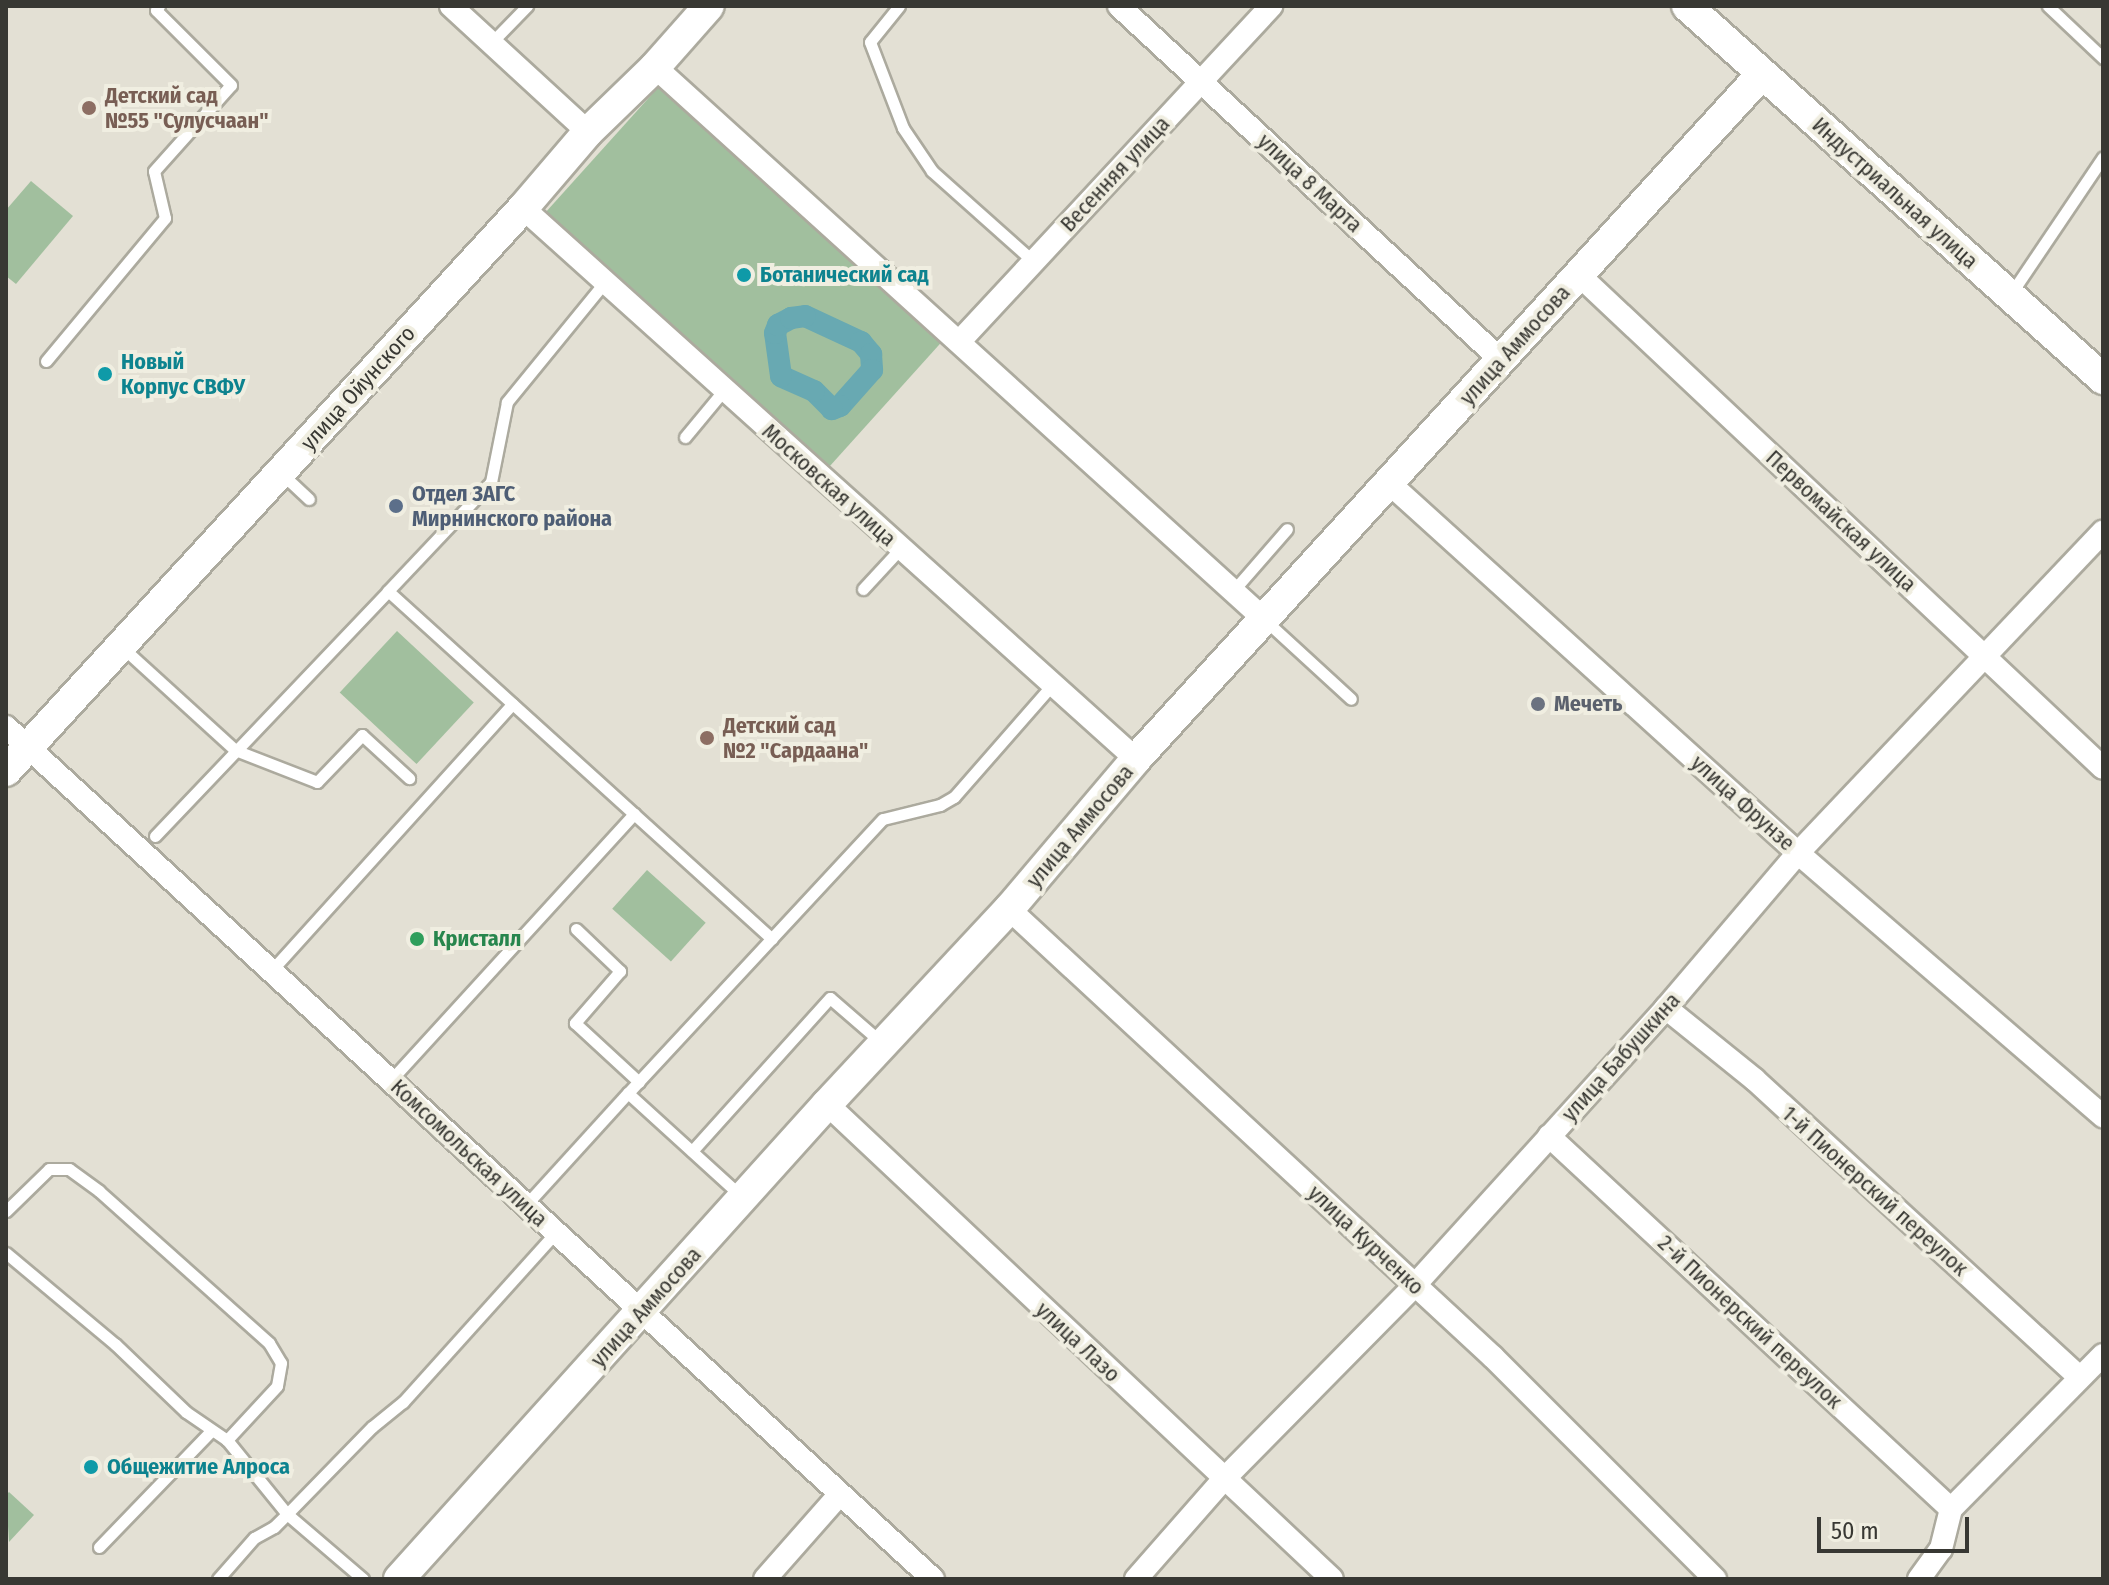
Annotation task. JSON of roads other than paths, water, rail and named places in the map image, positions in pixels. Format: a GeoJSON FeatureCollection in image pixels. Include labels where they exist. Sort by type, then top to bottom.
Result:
{"type":"FeatureCollection","features":[{"type":"Feature","properties":{"kind":"main road","name":"улица Ойунского"},"geometry":{"type":"LineString","coordinates":[[6,771],[17,737],[120,645],[523,208],[588,132],[655,67],[709,6]]}},
{"type":"Feature","properties":{"kind":"main road","name":"Индустриальная улица"},"geometry":{"type":"LineString","coordinates":[[1687,6],[2103,379]]}},
{"type":"Feature","properties":{"kind":"main road","name":"улица Аммосова"},"geometry":{"type":"LineString","coordinates":[[399,1579],[745,1199],[827,1104],[1009,909],[1136,759],[1762,74]]}},
{"type":"Feature","properties":{"kind":"street"},"geometry":{"type":"LineString","coordinates":[[451,6],[588,132]]}},
{"type":"Feature","properties":{"kind":"street","name":"улица 8 Марта"},"geometry":{"type":"LineString","coordinates":[[1119,6],[1501,360]]}},
{"type":"Feature","properties":{"kind":"street","name":"Весенняя улица"},"geometry":{"type":"LineString","coordinates":[[959,342],[1271,6]]}},
{"type":"Feature","properties":{"kind":"street"},"geometry":{"type":"LineString","coordinates":[[655,67],[1264,619]]}},
{"type":"Feature","properties":{"kind":"street","name":"Московская улица"},"geometry":{"type":"LineString","coordinates":[[523,208],[1136,759]]}},
{"type":"Feature","properties":{"kind":"street","name":"Первомайская улица"},"geometry":{"type":"LineString","coordinates":[[1579,275],[2103,768]]}},
{"type":"Feature","properties":{"kind":"street","name":"улица Фрунзе"},"geometry":{"type":"LineString","coordinates":[[1389,483],[1798,853],[2103,1116]]}},
{"type":"Feature","properties":{"kind":"street","name":"улица Бабушкина"},"geometry":{"type":"LineString","coordinates":[[1136,1579],[1223,1480],[1414,1286],[1666,1008],[1798,853],[1987,658],[2103,532]]}},
{"type":"Feature","properties":{"kind":"street","name":"Комсомольская улица"},"geometry":{"type":"LineString","coordinates":[[17,737],[525,1206],[643,1309],[933,1579]]}},
{"type":"Feature","properties":{"kind":"street","name":"улица Курченко"},"geometry":{"type":"LineString","coordinates":[[1009,909],[1493,1357],[1715,1579]]}},
{"type":"Feature","properties":{"kind":"street","name":"1-й Пионерский переулок"},"geometry":{"type":"LineString","coordinates":[[1666,1008],[1754,1079],[2080,1378]]}},
{"type":"Feature","properties":{"kind":"street","name":"улица Лазо"},"geometry":{"type":"LineString","coordinates":[[827,1104],[1223,1480],[1332,1579]]}},
{"type":"Feature","properties":{"kind":"street","name":"2-й Пионерский переулок"},"geometry":{"type":"LineString","coordinates":[[1549,1136],[1951,1509]]}},
{"type":"Feature","properties":{"kind":"street"},"geometry":{"type":"LineString","coordinates":[[1919,1579],[1941,1549],[1951,1509],[2103,1355]]}},
{"type":"Feature","properties":{"kind":"street"},"geometry":{"type":"LineString","coordinates":[[765,1579],[840,1494]]}},
{"type":"Feature","properties":{"kind":"lane"},"geometry":{"type":"LineString","coordinates":[[46,361],[165,218],[154,171],[231,85],[156,10],[159,6]]}},
{"type":"Feature","properties":{"kind":"lane"},"geometry":{"type":"LineString","coordinates":[[491,43],[527,6]]}},
{"type":"Feature","properties":{"kind":"lane"},"geometry":{"type":"LineString","coordinates":[[899,6],[870,42],[903,128],[932,171],[1034,262]]}},
{"type":"Feature","properties":{"kind":"lane"},"geometry":{"type":"LineString","coordinates":[[2048,6],[2103,58]]}},
{"type":"Feature","properties":{"kind":"lane"},"geometry":{"type":"LineString","coordinates":[[2010,296],[2103,157]]}},
{"type":"Feature","properties":{"kind":"lane"},"geometry":{"type":"LineString","coordinates":[[155,836],[491,482],[507,402],[604,283]]}},
{"type":"Feature","properties":{"kind":"lane"},"geometry":{"type":"LineString","coordinates":[[685,437],[724,390]]}},
{"type":"Feature","properties":{"kind":"lane"},"geometry":{"type":"LineString","coordinates":[[281,472],[309,499]]}},
{"type":"Feature","properties":{"kind":"lane"},"geometry":{"type":"LineString","coordinates":[[1233,591],[1287,529]]}},
{"type":"Feature","properties":{"kind":"lane"},"geometry":{"type":"LineString","coordinates":[[863,589],[900,549]]}},
{"type":"Feature","properties":{"kind":"lane"},"geometry":{"type":"LineString","coordinates":[[388,591],[772,939]]}},
{"type":"Feature","properties":{"kind":"lane"},"geometry":{"type":"LineString","coordinates":[[1264,619],[1351,699]]}},
{"type":"Feature","properties":{"kind":"lane"},"geometry":{"type":"LineString","coordinates":[[120,645],[235,750],[317,782],[362,735],[409,778]]}},
{"type":"Feature","properties":{"kind":"lane"},"geometry":{"type":"LineString","coordinates":[[525,1206],[883,819],[940,805],[954,797],[1053,684]]}},
{"type":"Feature","properties":{"kind":"lane"},"geometry":{"type":"LineString","coordinates":[[271,971],[512,704]]}},
{"type":"Feature","properties":{"kind":"lane"},"geometry":{"type":"LineString","coordinates":[[390,1081],[634,814]]}},
{"type":"Feature","properties":{"kind":"lane"},"geometry":{"type":"LineString","coordinates":[[576,929],[620,971],[575,1023],[639,1082]]}},
{"type":"Feature","properties":{"kind":"lane"},"geometry":{"type":"LineString","coordinates":[[692,1151],[830,998],[883,1044]]}},
{"type":"Feature","properties":{"kind":"lane"},"geometry":{"type":"LineString","coordinates":[[628,1093],[745,1199]]}},
{"type":"Feature","properties":{"kind":"lane"},"geometry":{"type":"LineString","coordinates":[[6,1211],[49,1169],[69,1169],[99,1191],[269,1343],[281,1363],[277,1386],[227,1440]]}},
{"type":"Feature","properties":{"kind":"lane"},"geometry":{"type":"LineString","coordinates":[[218,1579],[254,1538],[274,1527],[363,1436],[403,1402],[555,1233]]}},
{"type":"Feature","properties":{"kind":"lane"},"geometry":{"type":"LineString","coordinates":[[6,1253],[115,1344],[186,1412],[227,1440],[243,1464],[287,1514],[363,1579]]}},
{"type":"Feature","properties":{"kind":"lane"},"geometry":{"type":"LineString","coordinates":[[99,1547],[211,1431]]}},
{"type":"Feature","properties":{"kind":"waterway"},"geometry":{"type":"LineString","coordinates":[[805,316],[861,342],[871,354],[872,370],[840,406],[832,409],[814,391],[781,376],[775,333],[778,325],[791,318],[805,316]]}},
{"type":"Feature","properties":{"kind":"place","name":"Детский сад №55 \"Сулусчаан\""},"geometry":{"type":"Point","coordinates":[89,108]}},
{"type":"Feature","properties":{"kind":"place","name":"Ботанический сад"},"geometry":{"type":"Point","coordinates":[744,275]}},
{"type":"Feature","properties":{"kind":"place","name":"Новый Корпус СВФУ"},"geometry":{"type":"Point","coordinates":[105,374]}},
{"type":"Feature","properties":{"kind":"place","name":"Отдел ЗАГС Мирнинского района"},"geometry":{"type":"Point","coordinates":[396,506]}},
{"type":"Feature","properties":{"kind":"place","name":"Мечеть"},"geometry":{"type":"Point","coordinates":[1538,704]}},
{"type":"Feature","properties":{"kind":"place","name":"Детский сад №2 \"Сардаана\""},"geometry":{"type":"Point","coordinates":[707,738]}},
{"type":"Feature","properties":{"kind":"place","name":"Кристалл"},"geometry":{"type":"Point","coordinates":[417,939]}},
{"type":"Feature","properties":{"kind":"place","name":"Общежитие Алроса"},"geometry":{"type":"Point","coordinates":[91,1467]}}]}
